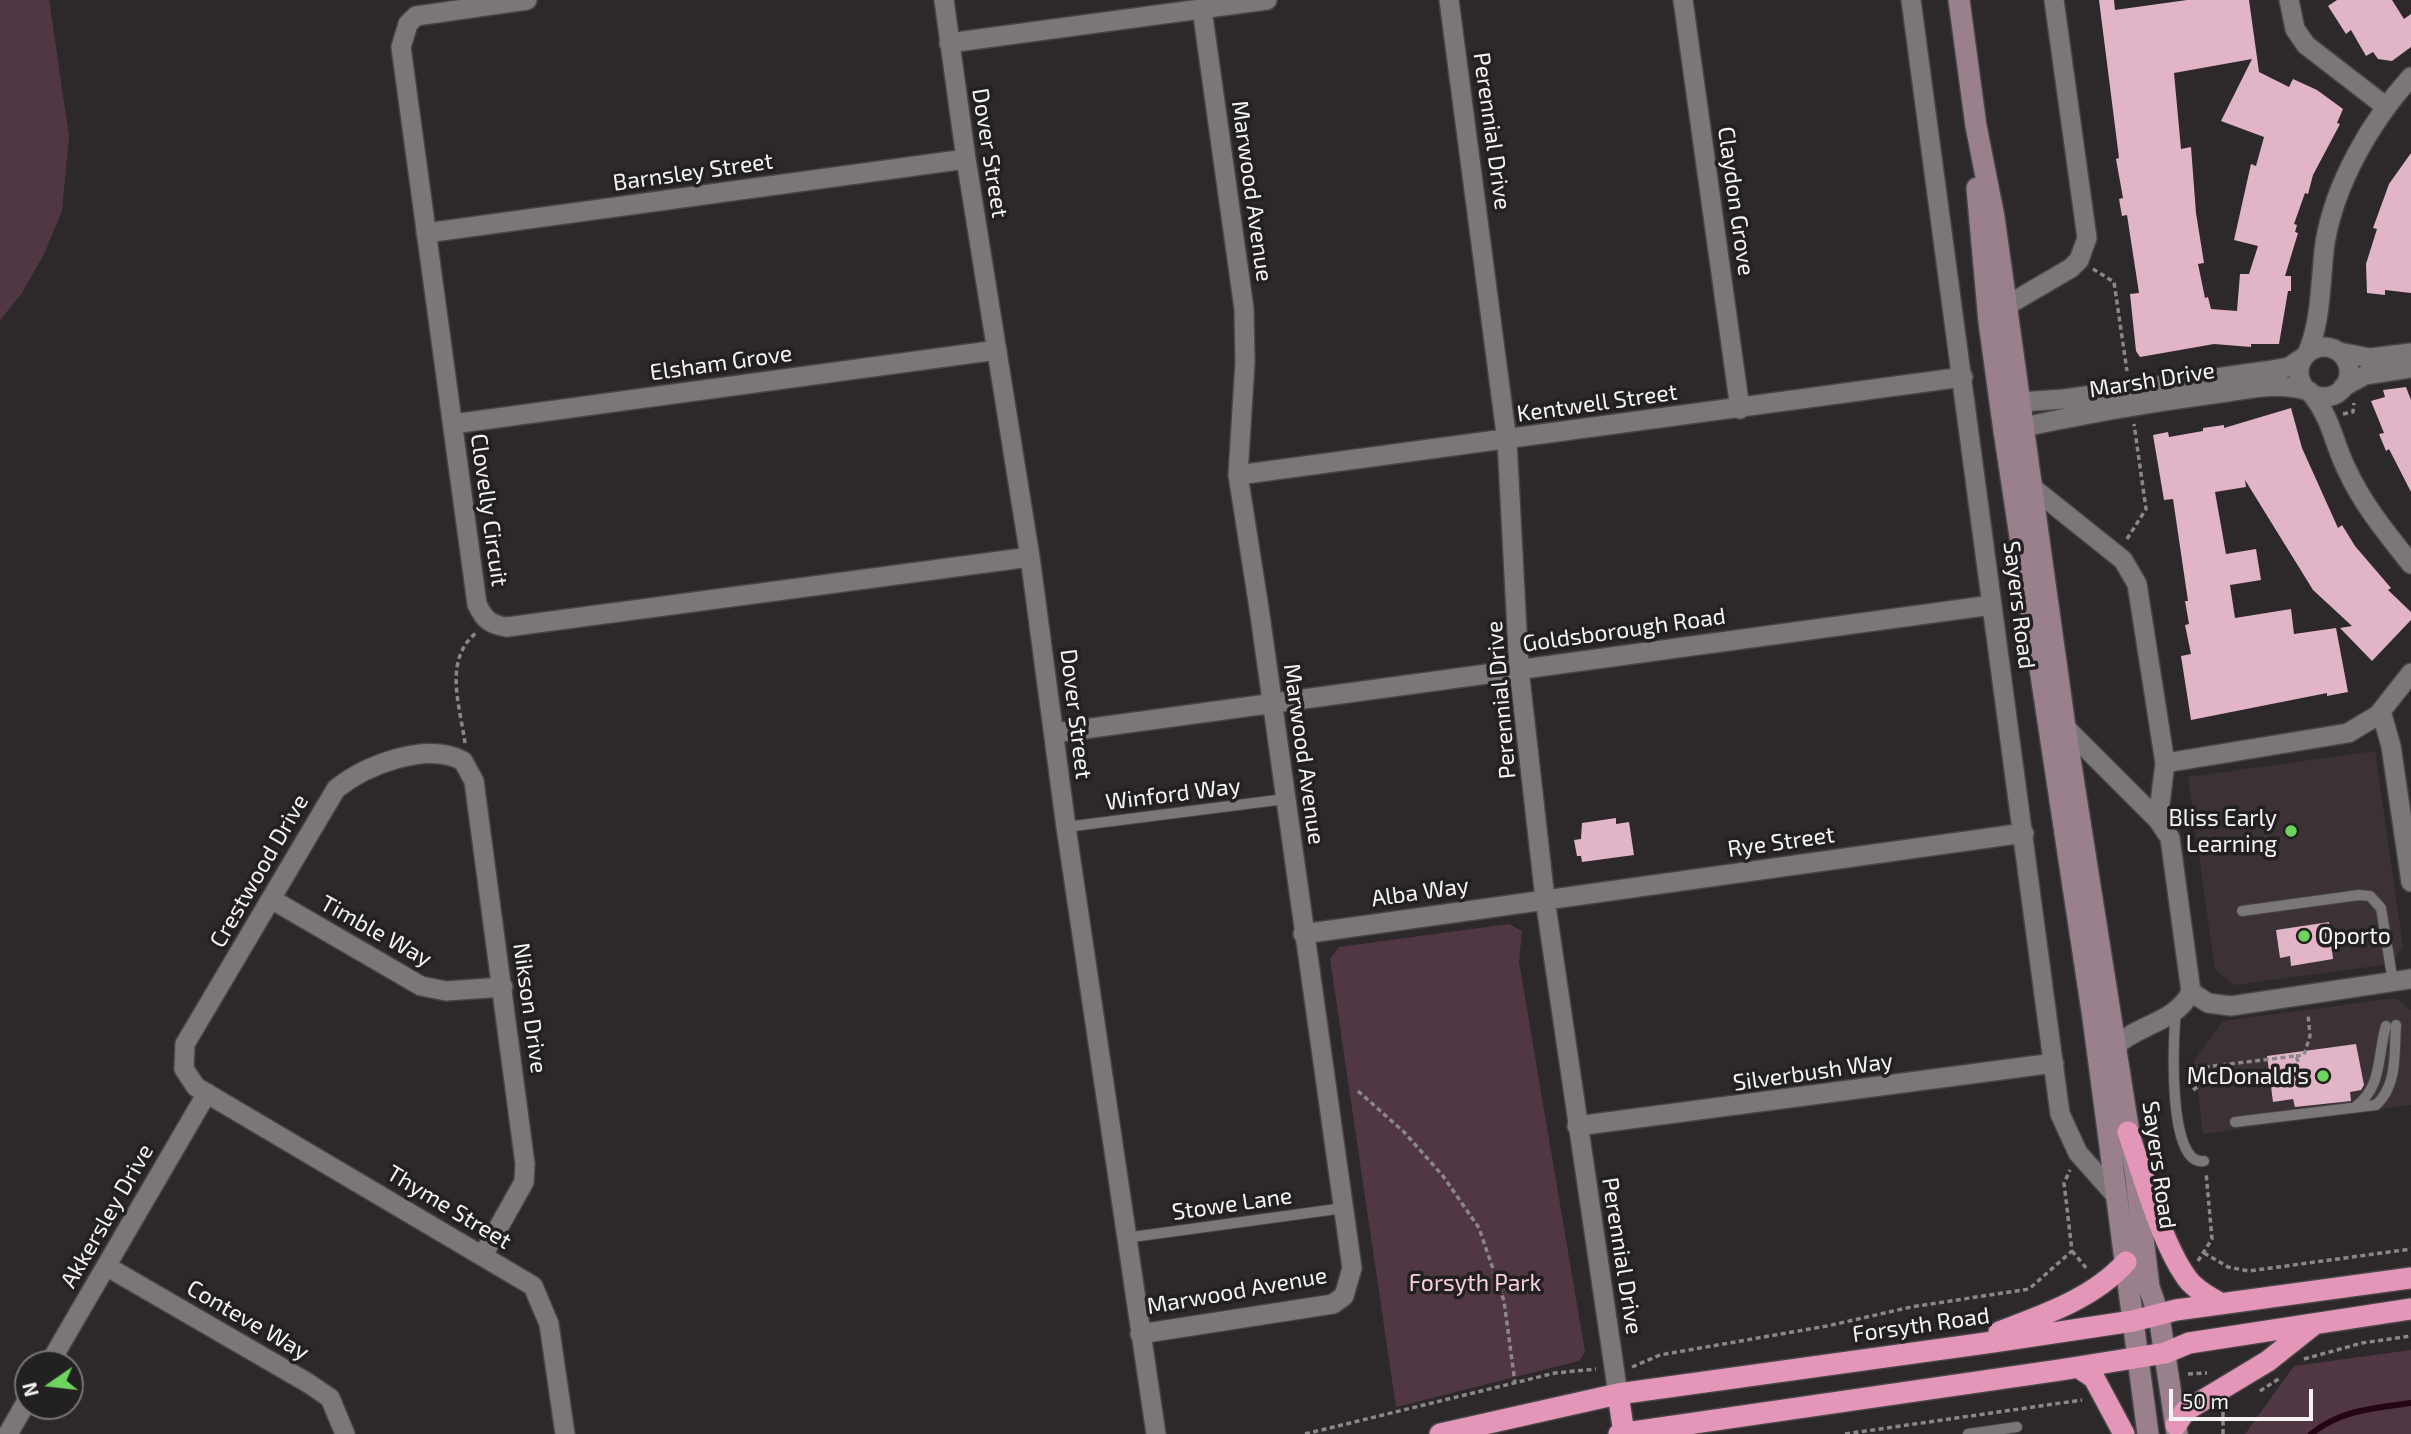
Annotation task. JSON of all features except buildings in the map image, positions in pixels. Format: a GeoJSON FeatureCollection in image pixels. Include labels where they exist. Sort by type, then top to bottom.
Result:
{"type":"FeatureCollection","features":[{"type":"Feature","properties":{"kind":"highway"},"geometry":{"type":"LineString","coordinates":[[2128,1132],[2164,1231],[2183,1271],[2202,1293],[2221,1304]]}},
{"type":"Feature","properties":{"kind":"highway"},"geometry":{"type":"LineString","coordinates":[[1961,1346],[2037,1318],[2074,1300],[2112,1277],[2126,1262]]}},
{"type":"Feature","properties":{"kind":"highway","name":"Forsyth Road"},"geometry":{"type":"LineString","coordinates":[[1440,1434],[1618,1394],[2133,1321],[2176,1310],[2411,1278]]}},
{"type":"Feature","properties":{"kind":"highway"},"geometry":{"type":"LineString","coordinates":[[1618,1394],[1621,1434],[2138,1358],[2165,1353],[2181,1344],[2411,1309]]}},
{"type":"Feature","properties":{"kind":"highway"},"geometry":{"type":"LineString","coordinates":[[2176,1429],[2185,1411],[2268,1361],[2314,1324]]}},
{"type":"Feature","properties":{"kind":"highway"},"geometry":{"type":"LineString","coordinates":[[2078,1367],[2094,1378],[2124,1434]]}},
{"type":"Feature","properties":{"kind":"main road","name":"Sayers Road"},"geometry":{"type":"LineString","coordinates":[[1959,0],[1976,126],[1994,217],[2006,306],[2010,403]]}},
{"type":"Feature","properties":{"kind":"main road","name":"Sayers Road"},"geometry":{"type":"LineString","coordinates":[[1976,126],[1979,210],[2014,429],[2148,1434]]}},
{"type":"Feature","properties":{"kind":"main road","name":"Sayers Road"},"geometry":{"type":"LineString","coordinates":[[2014,429],[2033,488],[2065,727],[2128,1132],[2149,1287],[2159,1316],[2176,1429]]}},
{"type":"Feature","properties":{"kind":"street","name":"Clovelly Circuit"},"geometry":{"type":"LineString","coordinates":[[527,0],[416,16],[403,34],[401,54],[477,604],[489,622],[507,627],[1030,556]]}},
{"type":"Feature","properties":{"kind":"street","name":"Dover Street"},"geometry":{"type":"LineString","coordinates":[[944,0],[966,159],[1030,556],[1066,827],[1156,1434]]}},
{"type":"Feature","properties":{"kind":"street"},"geometry":{"type":"LineString","coordinates":[[949,43],[1267,0]]}},
{"type":"Feature","properties":{"kind":"street","name":"Perennial Drive"},"geometry":{"type":"LineString","coordinates":[[1449,0],[1507,440],[1520,669],[1545,899],[1618,1394]]}},
{"type":"Feature","properties":{"kind":"street","name":"Claydon Grove"},"geometry":{"type":"LineString","coordinates":[[1682,0],[1740,409]]}},
{"type":"Feature","properties":{"kind":"street","name":"Sayers Road"},"geometry":{"type":"LineString","coordinates":[[1911,0],[2060,1114],[2078,1153],[2118,1198]]}},
{"type":"Feature","properties":{"kind":"street"},"geometry":{"type":"LineString","coordinates":[[2006,306],[2071,268],[2079,260],[2087,237],[2054,0]]}},
{"type":"Feature","properties":{"kind":"street"},"geometry":{"type":"LineString","coordinates":[[2289,0],[2295,29],[2306,45],[2385,106]]}},
{"type":"Feature","properties":{"kind":"street","name":"Marwood Avenue"},"geometry":{"type":"LineString","coordinates":[[1140,1334],[1333,1304],[1344,1296],[1352,1268],[1238,475],[1245,362],[1244,309],[1202,9]]}},
{"type":"Feature","properties":{"kind":"street"},"geometry":{"type":"LineString","coordinates":[[2411,77],[2385,106],[2359,153],[2336,205],[2326,239],[2319,306],[2300,375],[2329,417],[2348,472],[2368,507],[2411,564]]}},
{"type":"Feature","properties":{"kind":"street","name":"Barnsley Street"},"geometry":{"type":"LineString","coordinates":[[426,233],[966,159]]}},
{"type":"Feature","properties":{"kind":"street"},"geometry":{"type":"LineString","coordinates":[[2319,306],[2348,369],[2336,437]]}},
{"type":"Feature","properties":{"kind":"street"},"geometry":{"type":"LineString","coordinates":[[2306,356],[2323,347],[2370,358],[2411,353]]}},
{"type":"Feature","properties":{"kind":"street","name":"Elsham Grove"},"geometry":{"type":"LineString","coordinates":[[453,424],[997,350]]}},
{"type":"Feature","properties":{"kind":"street","name":"Marsh Drive"},"geometry":{"type":"LineString","coordinates":[[2010,403],[2266,372],[2289,367],[2306,356]]}},
{"type":"Feature","properties":{"kind":"street"},"geometry":{"type":"LineString","coordinates":[[2310,392],[2328,396],[2365,375],[2411,368]]}},
{"type":"Feature","properties":{"kind":"street","name":"Kentwell Street"},"geometry":{"type":"LineString","coordinates":[[1238,475],[1963,377]]}},
{"type":"Feature","properties":{"kind":"street","name":"Marsh Drive"},"geometry":{"type":"LineString","coordinates":[[2014,429],[2269,386],[2294,387],[2310,392]]}},
{"type":"Feature","properties":{"kind":"street"},"geometry":{"type":"LineString","coordinates":[[2033,488],[2117,555],[2134,577],[2165,763],[2158,820]]}},
{"type":"Feature","properties":{"kind":"street","name":"Goldsborough Road"},"geometry":{"type":"LineString","coordinates":[[1055,733],[1993,605]]}},
{"type":"Feature","properties":{"kind":"street"},"geometry":{"type":"LineString","coordinates":[[2165,763],[2338,737],[2367,723],[2381,711],[2411,673]]}},
{"type":"Feature","properties":{"kind":"street"},"geometry":{"type":"LineString","coordinates":[[2381,711],[2390,738],[2411,882]]}},
{"type":"Feature","properties":{"kind":"street"},"geometry":{"type":"LineString","coordinates":[[2065,727],[2158,820],[2173,846],[2191,992],[2176,1012],[2143,1026],[2114,1047]]}},
{"type":"Feature","properties":{"kind":"street","name":"Crestwood Drive"},"geometry":{"type":"LineString","coordinates":[[207,1093],[196,1087],[184,1069],[186,1044],[336,789],[354,775],[375,765],[438,753],[464,752]]}},
{"type":"Feature","properties":{"kind":"street","name":"Nikson Drive"},"geometry":{"type":"LineString","coordinates":[[464,752],[474,781],[525,1164],[524,1182],[483,1255]]}},
{"type":"Feature","properties":{"kind":"street","name":"Rye Street"},"geometry":{"type":"LineString","coordinates":[[1545,899],[2024,832]]}},
{"type":"Feature","properties":{"kind":"street","name":"Timble Way"},"geometry":{"type":"LineString","coordinates":[[271,899],[421,986],[446,991],[503,987]]}},
{"type":"Feature","properties":{"kind":"street","name":"Alba Way"},"geometry":{"type":"LineString","coordinates":[[1303,934],[1545,899]]}},
{"type":"Feature","properties":{"kind":"street"},"geometry":{"type":"LineString","coordinates":[[2191,992],[2208,1003],[2231,1006],[2402,981]]}},
{"type":"Feature","properties":{"kind":"street","name":"Silverbush Way"},"geometry":{"type":"LineString","coordinates":[[1577,1126],[2054,1063]]}},
{"type":"Feature","properties":{"kind":"street","name":"Thyme Street"},"geometry":{"type":"LineString","coordinates":[[207,1093],[533,1286],[540,1296],[549,1324],[565,1434]]}},
{"type":"Feature","properties":{"kind":"street","name":"Akkersley Drive"},"geometry":{"type":"LineString","coordinates":[[57,1350],[207,1093]]}},
{"type":"Feature","properties":{"kind":"street","name":"Conteve Way"},"geometry":{"type":"LineString","coordinates":[[106,1266],[308,1382],[330,1398],[345,1434]]}},
{"type":"Feature","properties":{"kind":"lane","name":"Winford Way"},"geometry":{"type":"LineString","coordinates":[[1066,827],[1285,799]]}},
{"type":"Feature","properties":{"kind":"lane"},"geometry":{"type":"LineString","coordinates":[[2242,911],[2359,895],[2370,896],[2381,908],[2402,981]]}},
{"type":"Feature","properties":{"kind":"lane"},"geometry":{"type":"LineString","coordinates":[[2176,1012],[2172,1052],[2179,1128],[2189,1156],[2195,1161],[2204,1161]]}},
{"type":"Feature","properties":{"kind":"lane"},"geometry":{"type":"LineString","coordinates":[[2235,1122],[2376,1105],[2382,1099],[2392,1075],[2391,1026]]}},
{"type":"Feature","properties":{"kind":"lane","name":"Stowe Lane"},"geometry":{"type":"LineString","coordinates":[[1125,1238],[1344,1208]]}},
{"type":"Feature","properties":{"kind":"lane"},"geometry":{"type":"LineString","coordinates":[[1968,1434],[2017,1427]]}},
{"type":"Feature","properties":{"kind":"path"},"geometry":{"type":"LineString","coordinates":[[464,752],[455,668],[463,646],[489,622]]}},
{"type":"Feature","properties":{"kind":"path"},"geometry":{"type":"LineString","coordinates":[[2193,1090],[2199,1086],[2196,1068],[2304,1055],[2310,1036],[2308,1008]]}},
{"type":"Feature","properties":{"kind":"path"},"geometry":{"type":"LineString","coordinates":[[2296,1056],[2299,1065]]}},
{"type":"Feature","properties":{"kind":"path"},"geometry":{"type":"LineString","coordinates":[[1358,1091],[1404,1132],[1443,1176],[1479,1228],[1504,1301],[1515,1382]]}},
{"type":"Feature","properties":{"kind":"path"},"geometry":{"type":"LineString","coordinates":[[1305,1434],[1515,1382],[1590,1368],[1615,1370],[1637,1366],[1660,1355],[1827,1326],[1911,1307],[2028,1289],[2072,1251],[2064,1183],[2078,1153]]}},
{"type":"Feature","properties":{"kind":"path"},"geometry":{"type":"LineString","coordinates":[[2183,1271],[2193,1267],[2213,1239],[2204,1161]]}},
{"type":"Feature","properties":{"kind":"path"},"geometry":{"type":"LineString","coordinates":[[2204,1254],[2228,1267],[2249,1271],[2411,1249]]}},
{"type":"Feature","properties":{"kind":"path"},"geometry":{"type":"LineString","coordinates":[[2292,1362],[2362,1343],[2411,1336]]}},
{"type":"Feature","properties":{"kind":"path"},"geometry":{"type":"LineString","coordinates":[[2254,1394],[2275,1384],[2284,1373]]}},
{"type":"Feature","properties":{"kind":"path"},"geometry":{"type":"LineString","coordinates":[[2223,1434],[2223,1411],[2233,1405]]}},
{"type":"Feature","properties":{"kind":"shaded area","name":"Bliss Early Learning"},"geometry":{"type":"Polygon","coordinates":[[[2375,751],[2403,947],[2390,964],[2235,985],[2215,970],[2188,777],[2375,751]]]}},
{"type":"Feature","properties":{"kind":"shaded area"},"geometry":{"type":"Polygon","coordinates":[[[2395,998],[2411,1010],[2411,1105],[2203,1134],[2194,1061],[2223,1021],[2395,998]]]}},
{"type":"Feature","properties":{"kind":"green space"},"geometry":{"type":"Polygon","coordinates":[[[0,0],[49,0],[69,136],[62,211],[44,254],[22,293],[0,320],[0,0]]]}},
{"type":"Feature","properties":{"kind":"green space","name":"Forsyth Park"},"geometry":{"type":"Polygon","coordinates":[[[1509,924],[1522,931],[1519,962],[1585,1352],[1579,1361],[1396,1407],[1330,959],[1339,947],[1509,924]]]}},
{"type":"Feature","properties":{"kind":"green space"},"geometry":{"type":"Polygon","coordinates":[[[2411,1350],[2411,1434],[2245,1434],[2294,1366],[2411,1350]]]}},
{"type":"Feature","properties":{"kind":"waterway"},"geometry":{"type":"LineString","coordinates":[[2311,1434],[2346,1415],[2411,1403]]}},
{"type":"Feature","properties":{"kind":"place","name":"Bliss Early Learning"},"geometry":{"type":"Point","coordinates":[2291,831]}},
{"type":"Feature","properties":{"kind":"place","name":"Oporto"},"geometry":{"type":"Point","coordinates":[2304,936]}},
{"type":"Feature","properties":{"kind":"place","name":"McDonald's"},"geometry":{"type":"Point","coordinates":[2323,1076]}}]}
